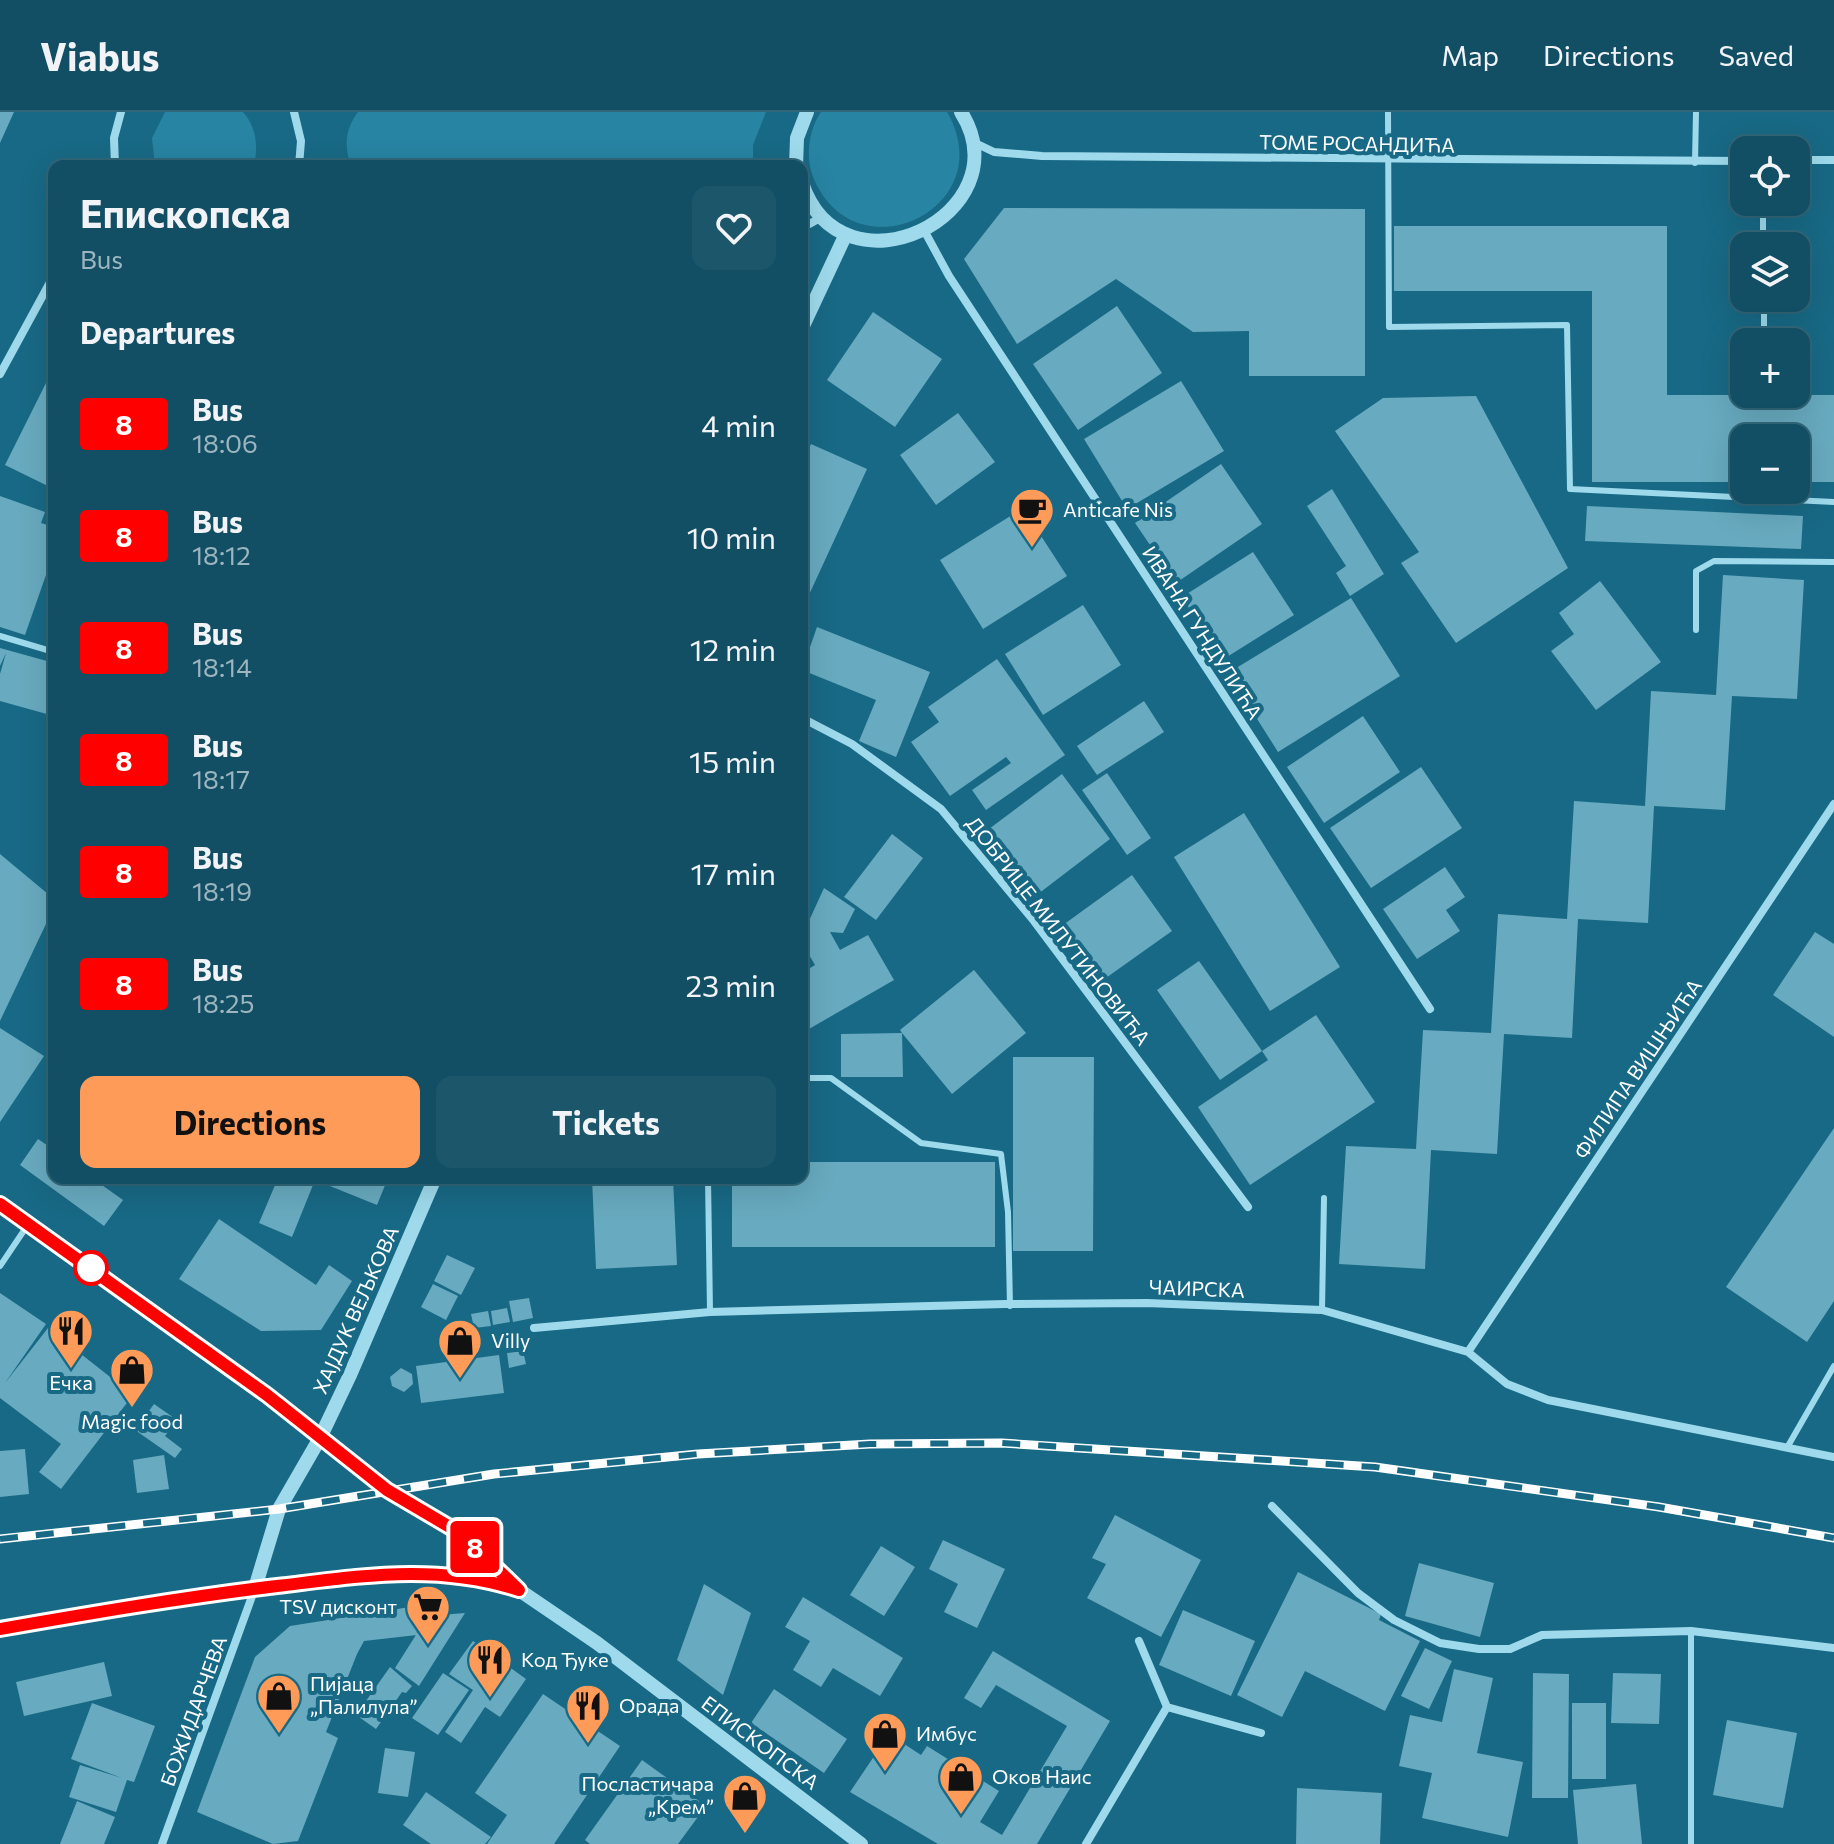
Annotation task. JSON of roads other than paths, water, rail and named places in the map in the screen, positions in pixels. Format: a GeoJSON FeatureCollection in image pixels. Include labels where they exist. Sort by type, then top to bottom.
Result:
{"type":"FeatureCollection","features":[{"type":"Feature","properties":{"kind":"street"},"geometry":{"type":"LineString","coordinates":[[115,160],[114,138],[121,112]]}},
{"type":"Feature","properties":{"kind":"street"},"geometry":{"type":"LineString","coordinates":[[294,112],[301,141],[299,160]]}},
{"type":"Feature","properties":{"kind":"street"},"geometry":{"type":"LineString","coordinates":[[796,160],[797,138],[807,112]]}},
{"type":"Feature","properties":{"kind":"street"},"geometry":{"type":"LineString","coordinates":[[808,193],[823,217],[846,234],[886,241],[925,232],[947,215],[963,194],[972,168],[972,142],[961,112]]}},
{"type":"Feature","properties":{"kind":"street","name":"ТОМЕ РОСАНДИЋА"},"geometry":{"type":"LineString","coordinates":[[972,142],[994,152],[1042,156],[1730,162]]}},
{"type":"Feature","properties":{"kind":"street"},"geometry":{"type":"LineString","coordinates":[[1810,160],[1834,160]]}},
{"type":"Feature","properties":{"kind":"street"},"geometry":{"type":"LineString","coordinates":[[808,225],[823,217]]}},
{"type":"Feature","properties":{"kind":"street","name":"ИВАНА ГУНДУЛИЋА"},"geometry":{"type":"LineString","coordinates":[[925,232],[949,276],[1430,1009]]}},
{"type":"Feature","properties":{"kind":"street"},"geometry":{"type":"LineString","coordinates":[[808,315],[846,234]]}},
{"type":"Feature","properties":{"kind":"street"},"geometry":{"type":"LineString","coordinates":[[0,374],[48,286]]}},
{"type":"Feature","properties":{"kind":"street","name":"ДОБРИЦЕ МИЛУТИНОВИЋА"},"geometry":{"type":"LineString","coordinates":[[808,721],[852,744],[941,809],[1034,921],[1248,1207]]}},
{"type":"Feature","properties":{"kind":"street","name":"ФИЛИПА ВИШЊИЋА"},"geometry":{"type":"LineString","coordinates":[[1468,1352],[1834,804]]}},
{"type":"Feature","properties":{"kind":"street","name":"ХАЈДУК ВЕЉКОВА"},"geometry":{"type":"LineString","coordinates":[[255,1588],[279,1509],[320,1438],[432,1184]]}},
{"type":"Feature","properties":{"kind":"street"},"geometry":{"type":"LineString","coordinates":[[0,1204],[387,1490],[460,1533],[519,1590]]}},
{"type":"Feature","properties":{"kind":"street","name":"ЧАИРСКА"},"geometry":{"type":"LineString","coordinates":[[534,1328],[710,1312],[1147,1303],[1322,1310],[1468,1352],[1507,1384],[1548,1400],[1834,1457]]}},
{"type":"Feature","properties":{"kind":"street"},"geometry":{"type":"LineString","coordinates":[[1272,1506],[1358,1593],[1394,1620],[1440,1643],[1479,1649],[1510,1649],[1542,1635],[1691,1631],[1834,1648]]}},
{"type":"Feature","properties":{"kind":"street"},"geometry":{"type":"LineString","coordinates":[[0,1629],[255,1588],[418,1572],[472,1576],[519,1590]]}},
{"type":"Feature","properties":{"kind":"street","name":"БОЖИДАРЧЕВА"},"geometry":{"type":"LineString","coordinates":[[162,1844],[255,1588]]}},
{"type":"Feature","properties":{"kind":"street","name":"ЕПИСКОПСКА"},"geometry":{"type":"LineString","coordinates":[[519,1590],[597,1643],[861,1844]]}},
{"type":"Feature","properties":{"kind":"street"},"geometry":{"type":"LineString","coordinates":[[1139,1641],[1167,1707]]}},
{"type":"Feature","properties":{"kind":"street"},"geometry":{"type":"LineString","coordinates":[[1167,1707],[1261,1733]]}},
{"type":"Feature","properties":{"kind":"street"},"geometry":{"type":"LineString","coordinates":[[1086,1844],[1167,1707]]}},
{"type":"Feature","properties":{"kind":"lane"},"geometry":{"type":"LineString","coordinates":[[1388,112],[1389,327],[1567,325],[1570,489],[1834,502]]}},
{"type":"Feature","properties":{"kind":"lane"},"geometry":{"type":"LineString","coordinates":[[1695,163],[1696,112]]}},
{"type":"Feature","properties":{"kind":"lane"},"geometry":{"type":"LineString","coordinates":[[1764,312],[1764,327]]}},
{"type":"Feature","properties":{"kind":"lane"},"geometry":{"type":"LineString","coordinates":[[1696,630],[1696,571],[1714,561],[1834,562]]}},
{"type":"Feature","properties":{"kind":"lane"},"geometry":{"type":"LineString","coordinates":[[0,636],[48,650]]}},
{"type":"Feature","properties":{"kind":"lane"},"geometry":{"type":"LineString","coordinates":[[808,1078],[831,1078],[921,1143],[1001,1154],[1008,1212],[1010,1306]]}},
{"type":"Feature","properties":{"kind":"lane"},"geometry":{"type":"LineString","coordinates":[[708,1184],[710,1312]]}},
{"type":"Feature","properties":{"kind":"lane"},"geometry":{"type":"LineString","coordinates":[[1322,1310],[1324,1198]]}},
{"type":"Feature","properties":{"kind":"lane"},"geometry":{"type":"LineString","coordinates":[[0,1266],[29,1223]]}},
{"type":"Feature","properties":{"kind":"lane"},"geometry":{"type":"LineString","coordinates":[[1788,1446],[1834,1366]]}},
{"type":"Feature","properties":{"kind":"lane"},"geometry":{"type":"LineString","coordinates":[[1691,1631],[1691,1844]]}},
{"type":"Feature","properties":{"kind":"railway"},"geometry":{"type":"LineString","coordinates":[[0,1539],[279,1509],[494,1474],[698,1454],[870,1444],[1002,1443],[1375,1467],[1659,1507],[1834,1538]]}},
{"type":"Feature","properties":{"kind":"place","name":"Anticafe Nis"},"geometry":{"type":"Point","coordinates":[1032,549]}},
{"type":"Feature","properties":{"kind":"place","name":"Ечка"},"geometry":{"type":"Point","coordinates":[71,1370]}},
{"type":"Feature","properties":{"kind":"place","name":"Villy"},"geometry":{"type":"Point","coordinates":[460,1380]}},
{"type":"Feature","properties":{"kind":"place","name":"Magic food"},"geometry":{"type":"Point","coordinates":[132,1409]}},
{"type":"Feature","properties":{"kind":"place","name":"TSV дисконт"},"geometry":{"type":"Point","coordinates":[428,1646]}},
{"type":"Feature","properties":{"kind":"place","name":"Код Ђуке"},"geometry":{"type":"Point","coordinates":[490,1699]}},
{"type":"Feature","properties":{"kind":"place","name":"Пијаца „Палилула”"},"geometry":{"type":"Point","coordinates":[279,1735]}},
{"type":"Feature","properties":{"kind":"place","name":"Орада"},"geometry":{"type":"Point","coordinates":[588,1745]}},
{"type":"Feature","properties":{"kind":"place","name":"Имбус"},"geometry":{"type":"Point","coordinates":[885,1773]}},
{"type":"Feature","properties":{"kind":"place","name":"Оков Наис"},"geometry":{"type":"Point","coordinates":[961,1816]}},
{"type":"Feature","properties":{"kind":"place","name":"Посластичара „Крем”"},"geometry":{"type":"Point","coordinates":[745,1835]}}]}
